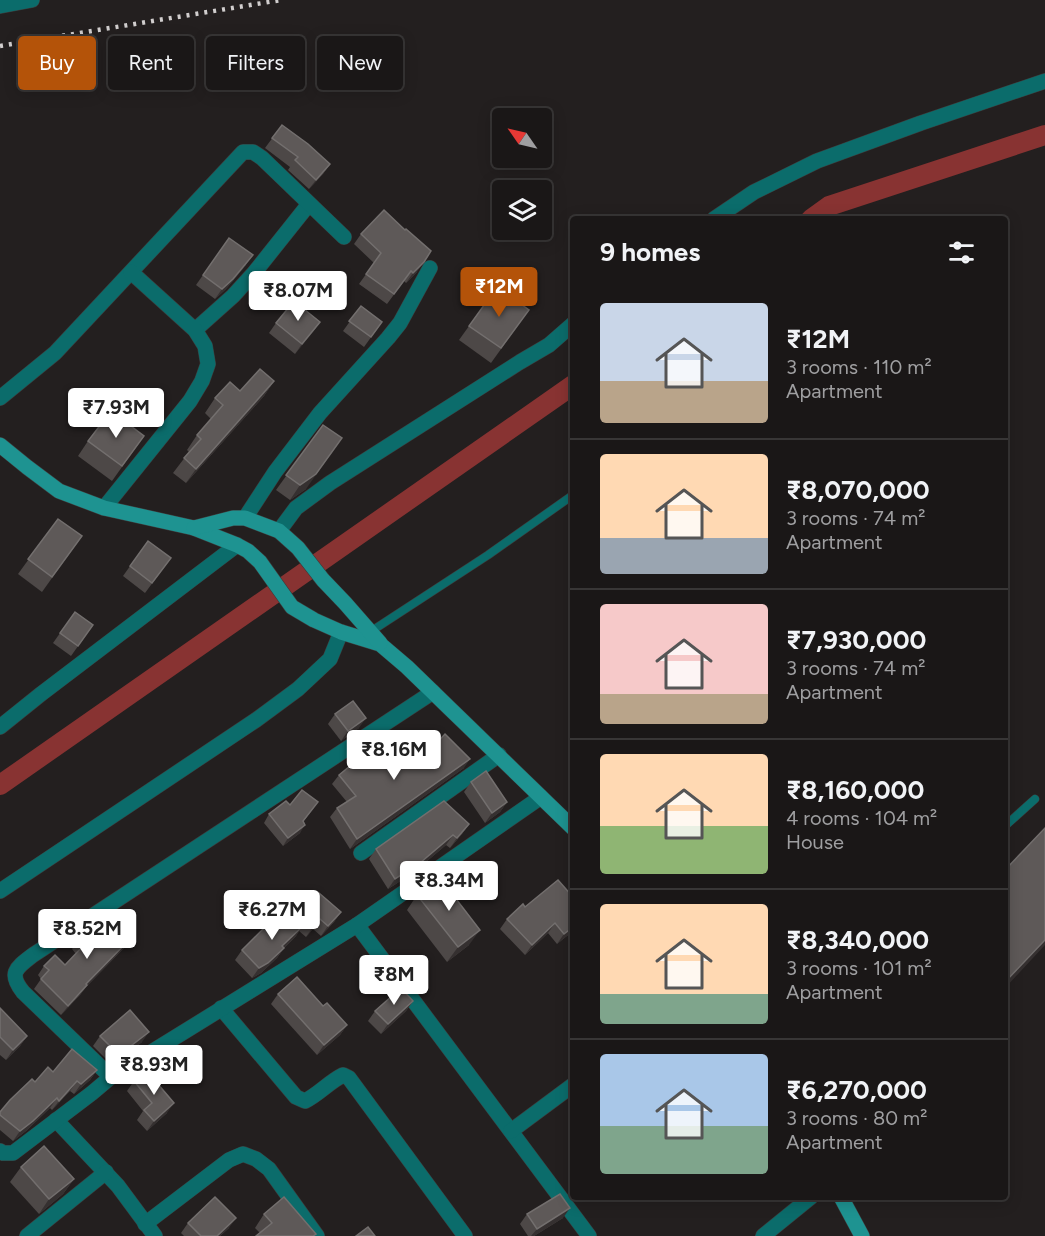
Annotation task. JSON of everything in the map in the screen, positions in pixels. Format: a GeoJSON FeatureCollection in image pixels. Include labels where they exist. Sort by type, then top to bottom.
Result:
{"type":"FeatureCollection","features":[{"type":"Feature","properties":{"kind":"main road"},"geometry":{"type":"LineString","coordinates":[[0,445],[59,491],[104,508],[194,528],[237,545],[260,562],[292,607],[341,632],[375,638]]}},
{"type":"Feature","properties":{"kind":"main road"},"geometry":{"type":"LineString","coordinates":[[194,528],[228,519],[246,519],[279,531],[298,548],[323,580],[375,638],[570,825]]}},
{"type":"Feature","properties":{"kind":"main road"},"geometry":{"type":"LineString","coordinates":[[843,1200],[862,1236]]}},
{"type":"Feature","properties":{"kind":"street"},"geometry":{"type":"LineString","coordinates":[[0,6],[32,0]]}},
{"type":"Feature","properties":{"kind":"street"},"geometry":{"type":"LineString","coordinates":[[718,216],[754,192],[817,161],[1045,81]]}},
{"type":"Feature","properties":{"kind":"street"},"geometry":{"type":"LineString","coordinates":[[0,398],[55,353],[243,152],[253,152],[262,158],[344,237]]}},
{"type":"Feature","properties":{"kind":"street"},"geometry":{"type":"LineString","coordinates":[[195,330],[233,296],[254,273],[309,204]]}},
{"type":"Feature","properties":{"kind":"street"},"geometry":{"type":"LineString","coordinates":[[246,519],[275,472],[320,412],[400,323],[430,268]]}},
{"type":"Feature","properties":{"kind":"street"},"geometry":{"type":"LineString","coordinates":[[104,508],[190,401],[202,381],[208,364],[205,346],[195,330],[131,272]]}},
{"type":"Feature","properties":{"kind":"street"},"geometry":{"type":"LineString","coordinates":[[279,531],[296,508],[330,483],[549,345],[570,327]]}},
{"type":"Feature","properties":{"kind":"street"},"geometry":{"type":"LineString","coordinates":[[0,727],[237,545]]}},
{"type":"Feature","properties":{"kind":"street"},"geometry":{"type":"LineString","coordinates":[[0,891],[256,720],[298,689],[330,659],[341,632]]}},
{"type":"Feature","properties":{"kind":"street"},"geometry":{"type":"LineString","coordinates":[[111,1077],[15,982],[14,974],[21,964],[433,692]]}},
{"type":"Feature","properties":{"kind":"street"},"geometry":{"type":"LineString","coordinates":[[361,853],[499,755]]}},
{"type":"Feature","properties":{"kind":"street"},"geometry":{"type":"LineString","coordinates":[[0,1151],[13,1153],[111,1077],[357,925],[541,797]]}},
{"type":"Feature","properties":{"kind":"street"},"geometry":{"type":"LineString","coordinates":[[357,925],[590,1236]]}},
{"type":"Feature","properties":{"kind":"street"},"geometry":{"type":"LineString","coordinates":[[221,1008],[296,1097],[305,1101],[335,1079],[343,1075],[349,1078],[465,1236]]}},
{"type":"Feature","properties":{"kind":"street"},"geometry":{"type":"LineString","coordinates":[[511,1131],[570,1087]]}},
{"type":"Feature","properties":{"kind":"street"},"geometry":{"type":"LineString","coordinates":[[57,1120],[118,1186],[150,1230],[229,1160],[243,1154],[256,1159],[269,1169],[317,1236]]}},
{"type":"Feature","properties":{"kind":"street"},"geometry":{"type":"LineString","coordinates":[[27,1236],[106,1172]]}},
{"type":"Feature","properties":{"kind":"street"},"geometry":{"type":"LineString","coordinates":[[763,1236],[807,1200]]}},
{"type":"Feature","properties":{"kind":"lane"},"geometry":{"type":"LineString","coordinates":[[375,638],[570,497]]}},
{"type":"Feature","properties":{"kind":"lane"},"geometry":{"type":"LineString","coordinates":[[1008,823],[1035,799]]}},
{"type":"Feature","properties":{"kind":"building"},"geometry":{"type":"Polygon","coordinates":[[[282,125],[330,164],[316,180],[295,160],[298,157],[272,138],[282,125]]]}},
{"type":"Feature","properties":{"kind":"building"},"geometry":{"type":"Polygon","coordinates":[[[384,210],[431,251],[413,273],[411,271],[394,294],[366,274],[381,253],[361,234],[384,210]]]}},
{"type":"Feature","properties":{"kind":"building"},"geometry":{"type":"Polygon","coordinates":[[[229,238],[253,255],[222,289],[203,275],[229,238]]]}},
{"type":"Feature","properties":{"kind":"building"},"geometry":{"type":"Polygon","coordinates":[[[497,287],[529,310],[501,348],[469,326],[497,287]]]}},
{"type":"Feature","properties":{"kind":"building"},"geometry":{"type":"Polygon","coordinates":[[[294,301],[320,322],[302,344],[276,323],[294,301]]]}},
{"type":"Feature","properties":{"kind":"building"},"geometry":{"type":"Polygon","coordinates":[[[361,306],[382,322],[371,337],[349,321],[361,306]]]}},
{"type":"Feature","properties":{"kind":"building"},"geometry":{"type":"Polygon","coordinates":[[[260,369],[274,381],[196,469],[184,458],[201,439],[197,435],[223,405],[215,398],[230,382],[240,391],[260,369]]]}},
{"type":"Feature","properties":{"kind":"building"},"geometry":{"type":"Polygon","coordinates":[[[111,411],[144,436],[122,466],[88,441],[111,411]]]}},
{"type":"Feature","properties":{"kind":"building"},"geometry":{"type":"Polygon","coordinates":[[[323,425],[342,438],[316,474],[300,485],[286,475],[323,425]]]}},
{"type":"Feature","properties":{"kind":"building"},"geometry":{"type":"Polygon","coordinates":[[[58,519],[82,536],[52,577],[28,559],[58,519]]]}},
{"type":"Feature","properties":{"kind":"building"},"geometry":{"type":"Polygon","coordinates":[[[148,541],[171,558],[152,583],[130,566],[148,541]]]}},
{"type":"Feature","properties":{"kind":"building"},"geometry":{"type":"Polygon","coordinates":[[[75,612],[93,625],[78,646],[60,633],[75,612]]]}},
{"type":"Feature","properties":{"kind":"building"},"geometry":{"type":"Polygon","coordinates":[[[353,701],[366,718],[348,731],[335,714],[353,701]]]}},
{"type":"Feature","properties":{"kind":"building"},"geometry":{"type":"Polygon","coordinates":[[[445,734],[470,759],[357,839],[337,808],[356,796],[339,775],[384,738],[408,760],[425,745],[430,750],[445,734]]]}},
{"type":"Feature","properties":{"kind":"building"},"geometry":{"type":"Polygon","coordinates":[[[486,771],[507,802],[492,813],[471,782],[486,771]]]}},
{"type":"Feature","properties":{"kind":"building"},"geometry":{"type":"Polygon","coordinates":[[[302,790],[318,802],[303,821],[305,825],[288,838],[269,814],[286,801],[290,805],[302,790]]]}},
{"type":"Feature","properties":{"kind":"building"},"geometry":{"type":"Polygon","coordinates":[[[444,801],[469,824],[457,838],[453,835],[420,863],[395,879],[376,849],[444,801]]]}},
{"type":"Feature","properties":{"kind":"building"},"geometry":{"type":"Polygon","coordinates":[[[1045,828],[1045,940],[1008,979],[1008,867],[1045,828]]]}},
{"type":"Feature","properties":{"kind":"building"},"geometry":{"type":"Polygon","coordinates":[[[440,878],[480,930],[458,947],[417,895],[440,878]]]}},
{"type":"Feature","properties":{"kind":"building"},"geometry":{"type":"Polygon","coordinates":[[[558,880],[570,894],[570,929],[564,934],[555,923],[532,945],[507,919],[523,904],[525,907],[558,880]]]}},
{"type":"Feature","properties":{"kind":"building"},"geometry":{"type":"Polygon","coordinates":[[[319,893],[341,912],[328,926],[320,919],[313,927],[299,915],[319,893]]]}},
{"type":"Feature","properties":{"kind":"building"},"geometry":{"type":"Polygon","coordinates":[[[290,913],[303,926],[282,946],[284,948],[259,968],[242,950],[266,926],[271,932],[290,913]]]}},
{"type":"Feature","properties":{"kind":"building"},"geometry":{"type":"Polygon","coordinates":[[[115,914],[135,934],[86,984],[68,1006],[41,979],[49,970],[44,966],[55,955],[65,965],[84,945],[79,939],[93,928],[97,932],[115,914]]]}},
{"type":"Feature","properties":{"kind":"building"},"geometry":{"type":"Polygon","coordinates":[[[297,977],[323,1006],[327,1003],[347,1025],[324,1045],[278,994],[297,977]]]}},
{"type":"Feature","properties":{"kind":"building"},"geometry":{"type":"Polygon","coordinates":[[[401,988],[413,1001],[388,1024],[375,1011],[401,988]]]}},
{"type":"Feature","properties":{"kind":"building"},"geometry":{"type":"Polygon","coordinates":[[[0,1008],[27,1036],[13,1050],[0,1037],[0,1008]]]}},
{"type":"Feature","properties":{"kind":"building"},"geometry":{"type":"Polygon","coordinates":[[[130,1010],[149,1032],[119,1055],[100,1036],[130,1010]]]}},
{"type":"Feature","properties":{"kind":"building"},"geometry":{"type":"Polygon","coordinates":[[[72,1049],[97,1070],[81,1084],[77,1081],[59,1101],[57,1098],[20,1131],[0,1115],[10,1100],[32,1079],[35,1082],[48,1067],[53,1072],[72,1049]]]}},
{"type":"Feature","properties":{"kind":"building"},"geometry":{"type":"Polygon","coordinates":[[[146,1070],[174,1103],[154,1121],[144,1110],[152,1103],[134,1081],[146,1070]]]}},
{"type":"Feature","properties":{"kind":"building"},"geometry":{"type":"Polygon","coordinates":[[[44,1146],[74,1179],[49,1199],[21,1167],[44,1146]]]}},
{"type":"Feature","properties":{"kind":"building"},"geometry":{"type":"Polygon","coordinates":[[[560,1194],[570,1208],[537,1229],[527,1214],[560,1194]]]}},
{"type":"Feature","properties":{"kind":"building"},"geometry":{"type":"Polygon","coordinates":[[[215,1197],[236,1218],[217,1236],[201,1236],[188,1223],[215,1197]]]}},
{"type":"Feature","properties":{"kind":"building"},"geometry":{"type":"Polygon","coordinates":[[[284,1197],[316,1234],[313,1236],[256,1236],[272,1223],[264,1214],[284,1197]]]}},
{"type":"Feature","properties":{"kind":"building"},"geometry":{"type":"Polygon","coordinates":[[[368,1227],[375,1236],[356,1236],[368,1227]]]}},
{"type":"Feature","properties":{"kind":"waterway"},"geometry":{"type":"LineString","coordinates":[[815,216],[829,206],[1045,135]]}},
{"type":"Feature","properties":{"kind":"waterway"},"geometry":{"type":"LineString","coordinates":[[0,785],[570,387]]}},
{"type":"Feature","properties":{"kind":"railway"},"geometry":{"type":"LineString","coordinates":[[0,46],[281,0]]}}]}
